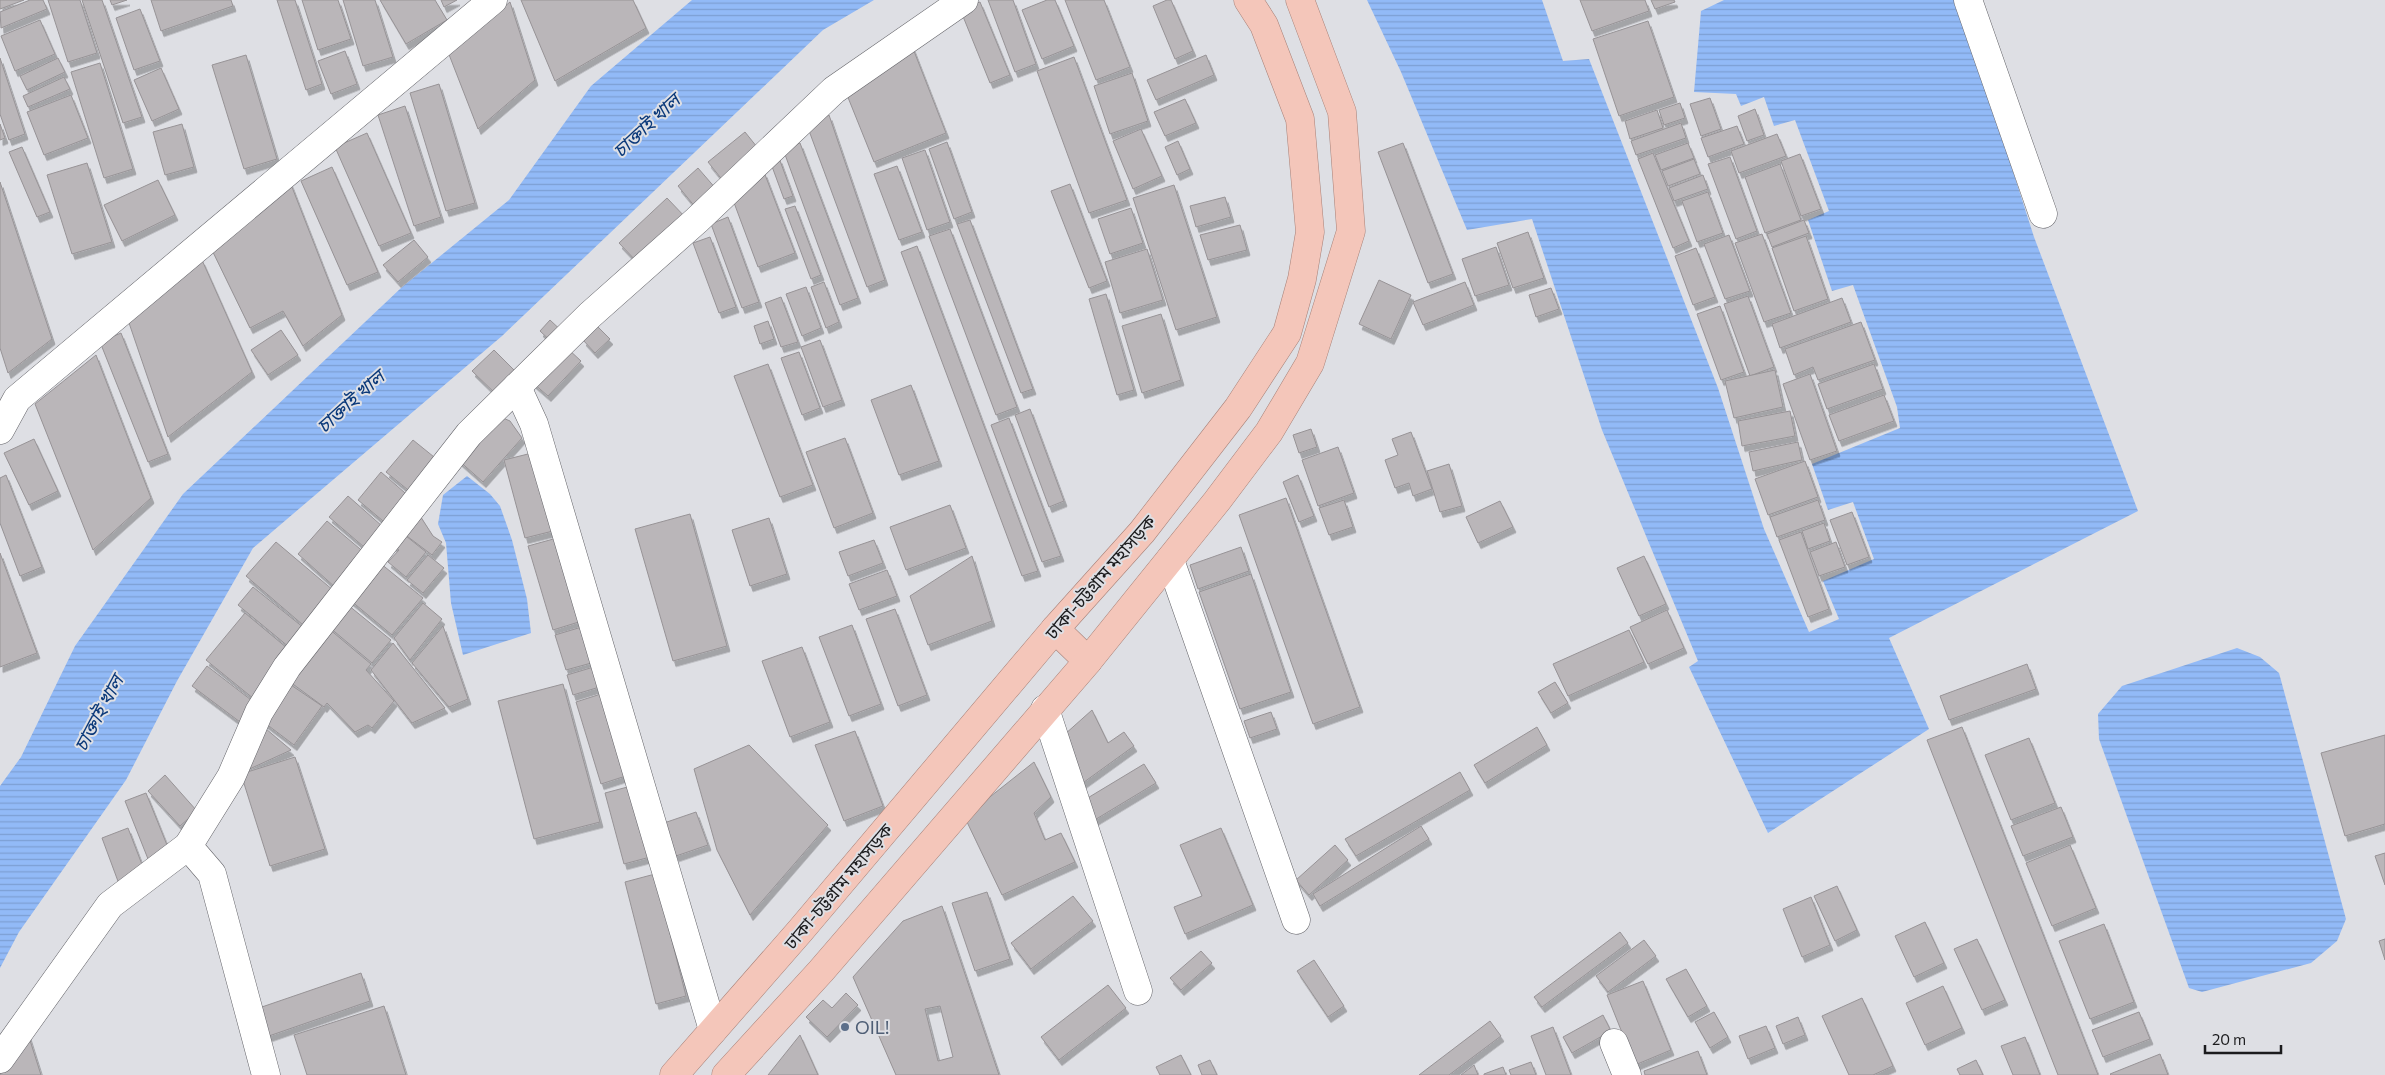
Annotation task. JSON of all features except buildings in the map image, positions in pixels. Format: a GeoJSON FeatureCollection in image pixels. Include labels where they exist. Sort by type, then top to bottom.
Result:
{"type":"FeatureCollection","features":[{"type":"Feature","properties":{"kind":"highway","name":"ঢাকা-চট্টগ্রাম মহাসড়ক"},"geometry":{"type":"LineString","coordinates":[[674,1075],[800,931],[1055,629],[1142,532],[1238,408],[1287,333],[1302,279],[1310,232],[1300,119],[1264,26],[1248,0]]}},
{"type":"Feature","properties":{"kind":"highway"},"geometry":{"type":"LineString","coordinates":[[726,1075],[821,971],[1088,661],[1170,560],[1269,432],[1310,363],[1351,231],[1342,112],[1300,0]]}},
{"type":"Feature","properties":{"kind":"highway"},"geometry":{"type":"LineString","coordinates":[[1055,629],[1088,661]]}},
{"type":"Feature","properties":{"kind":"street"},"geometry":{"type":"LineString","coordinates":[[0,430],[17,399],[493,0]]}},
{"type":"Feature","properties":{"kind":"street"},"geometry":{"type":"LineString","coordinates":[[0,1059],[110,905],[188,846],[230,777],[259,712],[288,667],[469,434],[590,315],[697,220],[834,90],[964,0]]}},
{"type":"Feature","properties":{"kind":"street"},"geometry":{"type":"LineString","coordinates":[[1968,0],[2043,214]]}},
{"type":"Feature","properties":{"kind":"street"},"geometry":{"type":"LineString","coordinates":[[517,386],[534,424],[713,1030]]}},
{"type":"Feature","properties":{"kind":"street"},"geometry":{"type":"LineString","coordinates":[[1170,560],[1296,920]]}},
{"type":"Feature","properties":{"kind":"street"},"geometry":{"type":"LineString","coordinates":[[1045,710],[1138,991]]}},
{"type":"Feature","properties":{"kind":"street"},"geometry":{"type":"LineString","coordinates":[[188,846],[212,874],[266,1075]]}},
{"type":"Feature","properties":{"kind":"street"},"geometry":{"type":"LineString","coordinates":[[1614,1043],[1628,1075]]}},
{"type":"Feature","properties":{"kind":"water","name":"চাক্তাই খাল"},"geometry":{"type":"Polygon","coordinates":[[[692,0],[874,0],[823,30],[502,336],[253,548],[177,681],[126,780],[19,932],[0,968],[0,786],[21,757],[75,646],[183,494],[401,288],[509,200],[591,86],[692,0]]]}},
{"type":"Feature","properties":{"kind":"water"},"geometry":{"type":"Polygon","coordinates":[[[1367,0],[1542,0],[1563,61],[1589,59],[1718,388],[1764,529],[1809,632],[1839,619],[1823,581],[1874,559],[1853,502],[1828,510],[1812,464],[1900,428],[1897,407],[1853,285],[1832,291],[1808,220],[1829,211],[1795,120],[1774,126],[1764,97],[1741,106],[1736,94],[1694,92],[1701,11],[1724,0],[1958,0],[2034,237],[2138,511],[1889,638],[1929,729],[1768,833],[1689,667],[1698,661],[1602,430],[1532,219],[1467,230],[1401,72],[1367,0]]]}},
{"type":"Feature","properties":{"kind":"water"},"geometry":{"type":"Polygon","coordinates":[[[467,476],[490,494],[500,506],[512,540],[527,599],[531,633],[463,655],[451,603],[446,543],[438,524],[443,495],[467,476]]]}},
{"type":"Feature","properties":{"kind":"water"},"geometry":{"type":"Polygon","coordinates":[[[2237,648],[2260,657],[2279,673],[2346,919],[2337,941],[2311,963],[2202,992],[2189,988],[2099,739],[2098,714],[2122,686],[2237,648]]]}},
{"type":"Feature","properties":{"kind":"place","name":"OIL!"},"geometry":{"type":"Point","coordinates":[845,1027]}}]}
